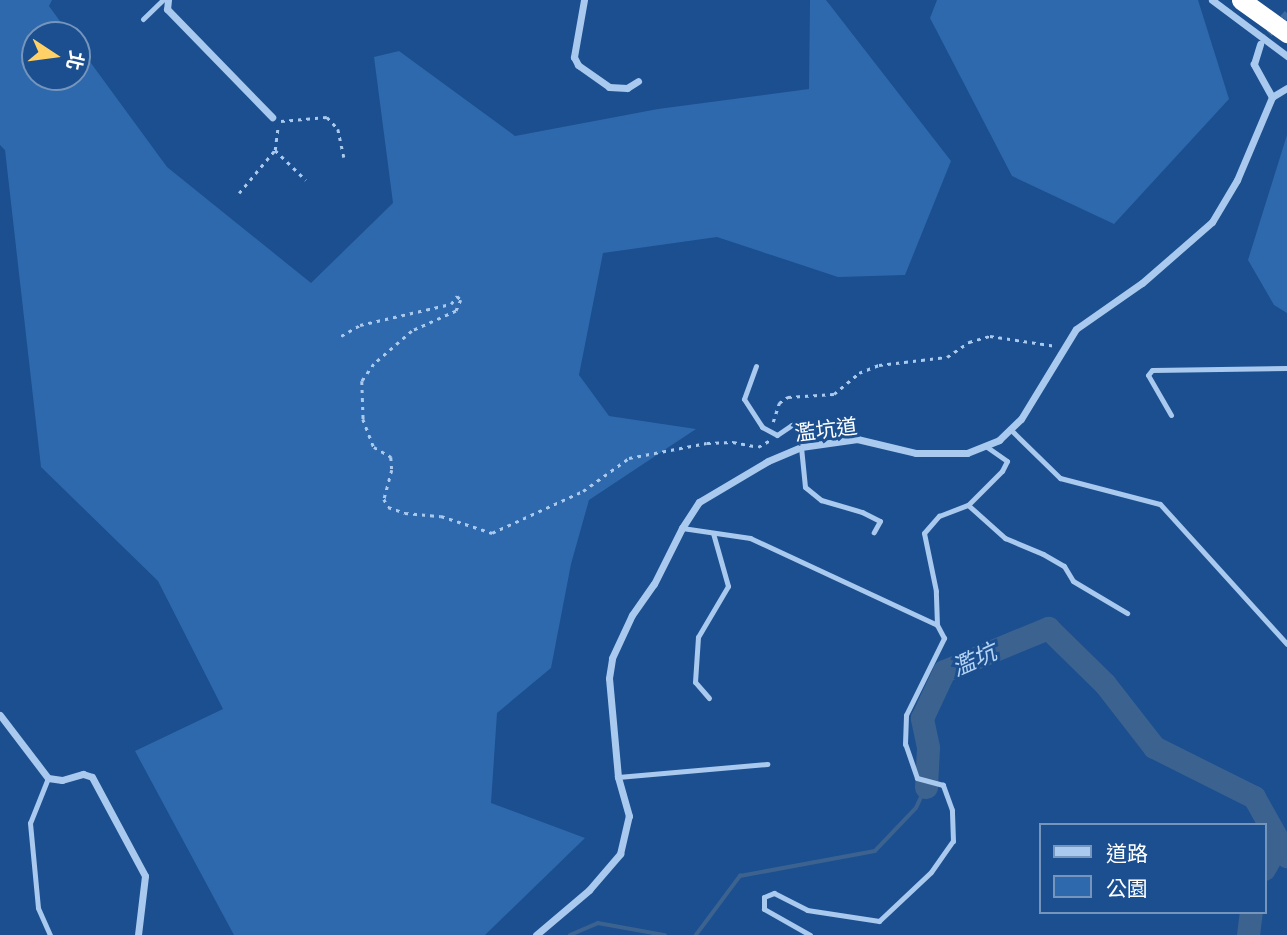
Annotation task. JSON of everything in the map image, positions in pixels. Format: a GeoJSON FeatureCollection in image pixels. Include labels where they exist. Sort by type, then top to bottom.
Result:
{"type":"FeatureCollection","features":[{"type":"Feature","properties":{"kind":"highway"},"geometry":{"type":"LineString","coordinates":[[1241,0],[1287,33]]}},
{"type":"Feature","properties":{"kind":"street"},"geometry":{"type":"LineString","coordinates":[[165,0],[167,9],[275,119]]}},
{"type":"Feature","properties":{"kind":"street"},"geometry":{"type":"LineString","coordinates":[[584,0],[574,58],[578,65],[609,87],[628,88],[638,81]]}},
{"type":"Feature","properties":{"kind":"street"},"geometry":{"type":"LineString","coordinates":[[1212,0],[1287,56]]}},
{"type":"Feature","properties":{"kind":"street"},"geometry":{"type":"LineString","coordinates":[[1259,44],[1254,64],[1272,97],[1287,88]]}},
{"type":"Feature","properties":{"kind":"street","name":"濫坑道"},"geometry":{"type":"LineString","coordinates":[[536,935],[589,890],[620,854],[629,816],[618,777],[609,678],[611,658],[632,615],[654,584],[682,528],[699,502],[768,461],[801,447],[857,439],[916,453],[967,453],[987,447],[1021,419],[1076,329],[1142,283],[1212,222],[1237,180],[1272,97]]}},
{"type":"Feature","properties":{"kind":"street"},"geometry":{"type":"LineString","coordinates":[[1,716],[48,778],[62,780],[83,774],[92,777],[145,876],[138,935]]}},
{"type":"Feature","properties":{"kind":"lane"},"geometry":{"type":"LineString","coordinates":[[143,19],[165,0]]}},
{"type":"Feature","properties":{"kind":"lane"},"geometry":{"type":"LineString","coordinates":[[756,366],[744,399],[762,427],[777,435],[792,425],[811,427]]}},
{"type":"Feature","properties":{"kind":"lane"},"geometry":{"type":"LineString","coordinates":[[1171,415],[1149,375],[1152,370],[1287,368]]}},
{"type":"Feature","properties":{"kind":"lane"},"geometry":{"type":"LineString","coordinates":[[1010,429],[1060,478],[1160,505],[1287,644]]}},
{"type":"Feature","properties":{"kind":"lane"},"geometry":{"type":"LineString","coordinates":[[801,447],[805,487],[821,500],[862,512],[880,522],[874,532]]}},
{"type":"Feature","properties":{"kind":"lane"},"geometry":{"type":"LineString","coordinates":[[810,935],[764,909],[764,897],[774,893],[807,910],[879,921],[932,872],[953,841],[952,810],[943,785],[917,778],[905,744],[906,715],[944,638],[937,625],[936,591],[924,533],[939,516],[968,505],[1002,471],[1007,461],[987,447]]}},
{"type":"Feature","properties":{"kind":"lane"},"geometry":{"type":"LineString","coordinates":[[968,505],[1005,538],[1064,566],[1073,581],[1127,612]]}},
{"type":"Feature","properties":{"kind":"lane"},"geometry":{"type":"LineString","coordinates":[[682,528],[750,538],[937,625]]}},
{"type":"Feature","properties":{"kind":"lane"},"geometry":{"type":"LineString","coordinates":[[709,698],[695,682],[698,637],[728,586],[713,533]]}},
{"type":"Feature","properties":{"kind":"lane"},"geometry":{"type":"LineString","coordinates":[[618,777],[766,764]]}},
{"type":"Feature","properties":{"kind":"lane"},"geometry":{"type":"LineString","coordinates":[[48,778],[30,823],[38,908],[50,935]]}},
{"type":"Feature","properties":{"kind":"path"},"geometry":{"type":"LineString","coordinates":[[239,193],[275,150],[275,119],[327,117],[338,129],[344,157]]}},
{"type":"Feature","properties":{"kind":"path"},"geometry":{"type":"LineString","coordinates":[[275,150],[306,180]]}},
{"type":"Feature","properties":{"kind":"path"},"geometry":{"type":"LineString","coordinates":[[341,336],[360,325],[432,310],[451,304],[457,296],[461,300],[456,311],[412,331],[374,364],[362,381],[363,419],[374,447],[391,457],[392,470],[384,499],[388,507],[405,513],[441,516],[492,533],[583,491],[629,458],[707,443],[733,442],[758,447],[777,435],[772,424],[776,411],[788,397],[834,394],[859,373],[879,365],[947,357],[969,342],[990,336],[1063,347]]}},
{"type":"Feature","properties":{"kind":"green space"},"geometry":{"type":"Polygon","coordinates":[[[0,0],[52,0],[49,6],[60,21],[21,21],[21,91],[91,91],[91,63],[167,167],[311,283],[393,203],[374,57],[399,51],[515,136],[658,109],[809,89],[810,0],[826,0],[951,161],[905,275],[838,277],[717,237],[603,253],[579,375],[609,416],[696,429],[589,500],[571,564],[551,668],[497,713],[491,803],[585,838],[485,935],[234,935],[135,751],[223,709],[158,581],[41,467],[5,150],[0,145],[0,0]]]}},
{"type":"Feature","properties":{"kind":"green space"},"geometry":{"type":"Polygon","coordinates":[[[937,0],[1198,0],[1229,99],[1114,224],[1012,176],[930,18],[937,0]]]}},
{"type":"Feature","properties":{"kind":"green space"},"geometry":{"type":"Polygon","coordinates":[[[1287,135],[1287,313],[1274,305],[1248,260],[1287,135]]]}},
{"type":"Feature","properties":{"kind":"waterway","name":"濫坑"},"geometry":{"type":"LineString","coordinates":[[926,787],[928,747],[922,718],[944,671],[1048,628],[1105,684],[1154,747],[1254,797],[1287,856]]}},
{"type":"Feature","properties":{"kind":"waterway","name":"濫坑"},"geometry":{"type":"LineString","coordinates":[[696,935],[740,876],[875,851],[916,808],[926,787]]}},
{"type":"Feature","properties":{"kind":"waterway"},"geometry":{"type":"LineString","coordinates":[[1266,865],[1279,842]]}},
{"type":"Feature","properties":{"kind":"waterway"},"geometry":{"type":"LineString","coordinates":[[1248,935],[1251,914]]}},
{"type":"Feature","properties":{"kind":"waterway","name":"濫坑"},"geometry":{"type":"LineString","coordinates":[[570,935],[598,923],[665,935]]}},
{"type":"Feature","properties":{"kind":"tunnel"},"geometry":{"type":"LineString","coordinates":[[1262,41],[1287,13]]}}]}
